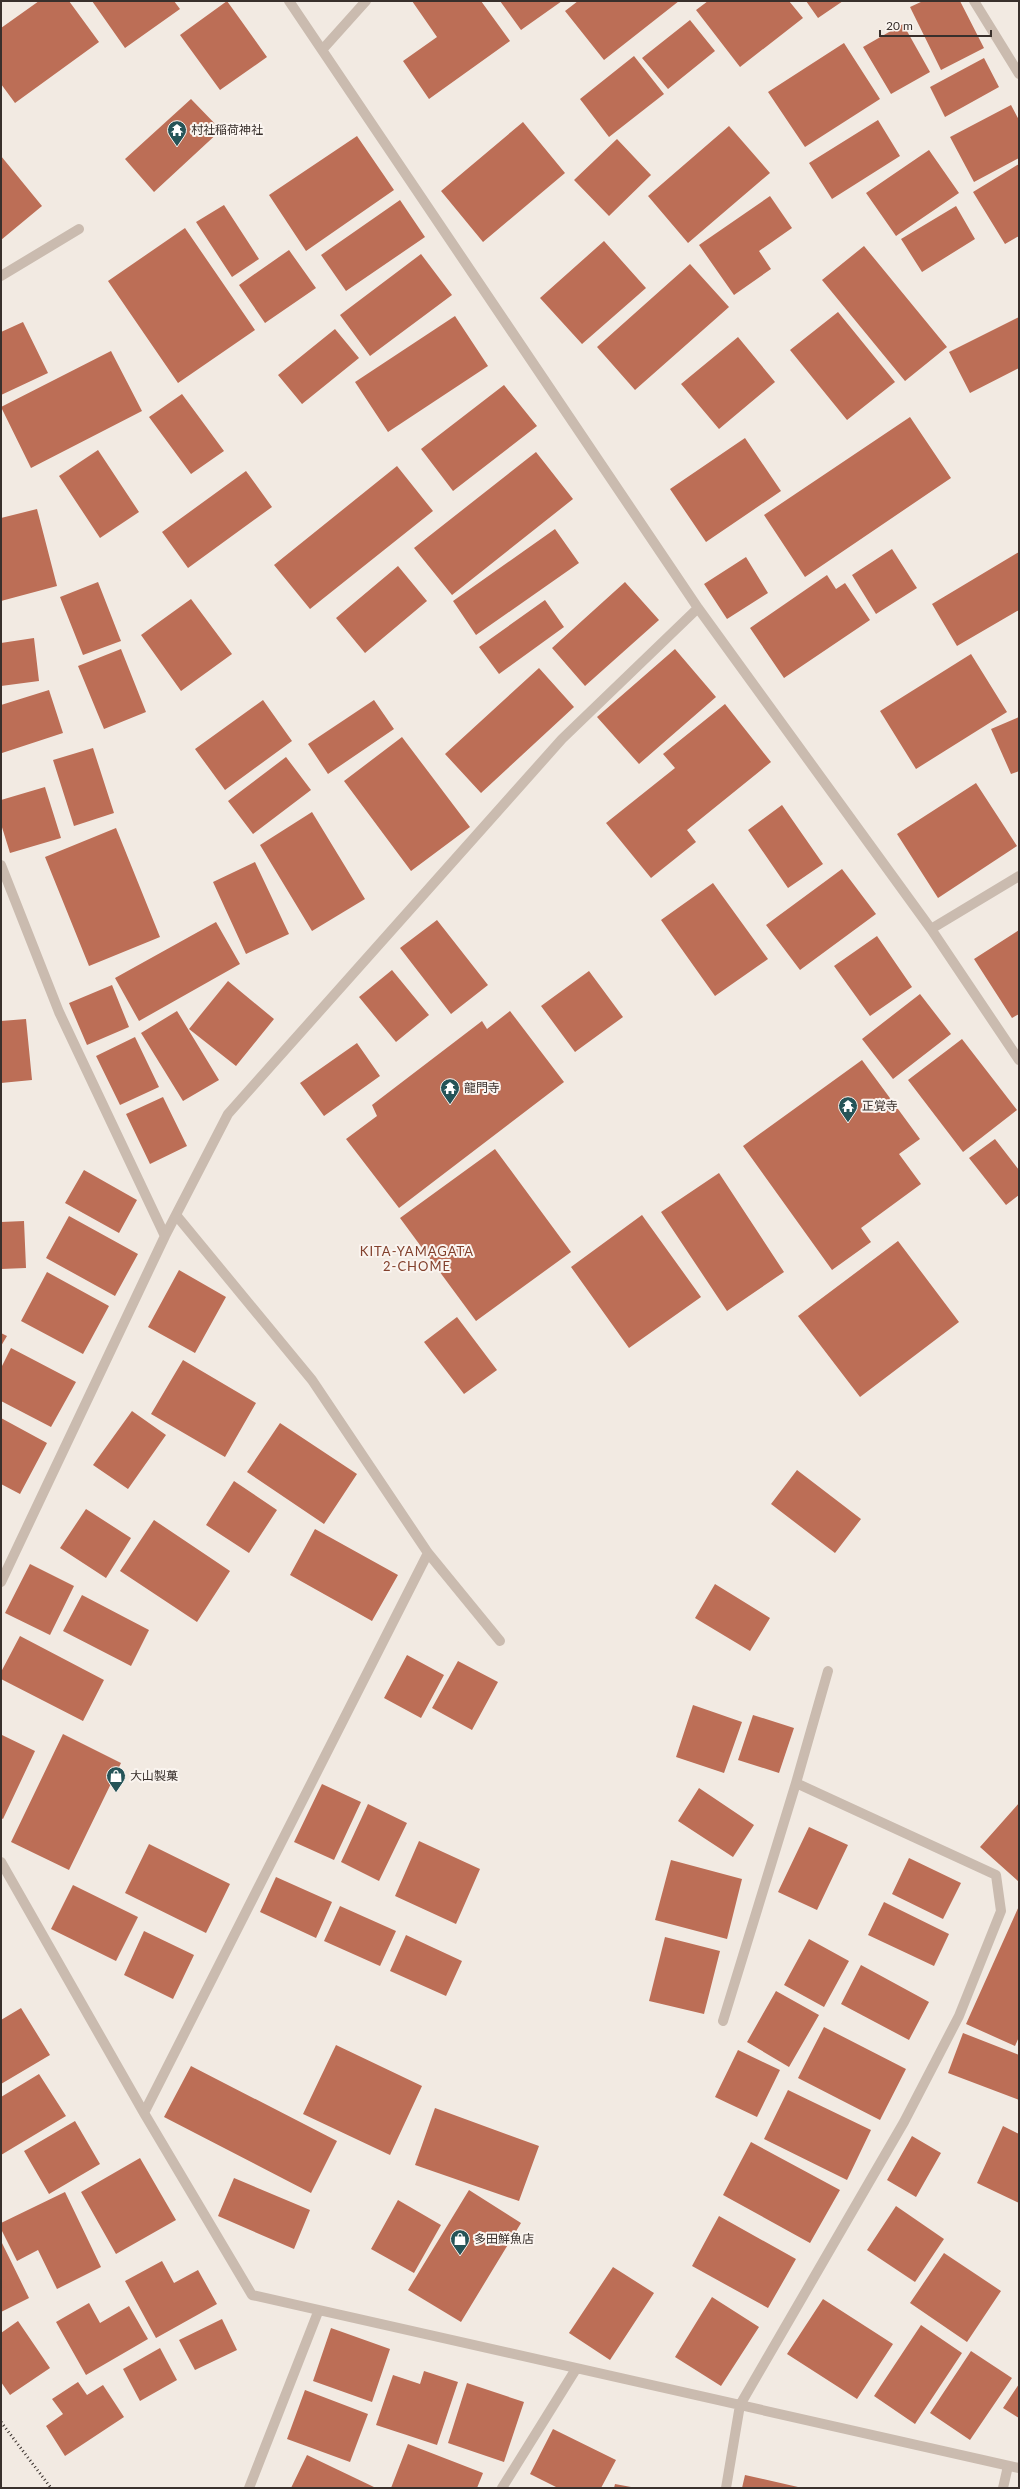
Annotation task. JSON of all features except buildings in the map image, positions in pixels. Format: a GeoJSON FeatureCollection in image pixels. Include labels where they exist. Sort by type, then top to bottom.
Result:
{"type":"FeatureCollection","features":[{"type":"Feature","properties":{"kind":"lane"},"geometry":{"type":"LineString","coordinates":[[289,1],[698,608],[931,929],[1019,1060]]}},
{"type":"Feature","properties":{"kind":"lane"},"geometry":{"type":"LineString","coordinates":[[322,50],[366,1]]}},
{"type":"Feature","properties":{"kind":"lane"},"geometry":{"type":"LineString","coordinates":[[974,1],[1019,74]]}},
{"type":"Feature","properties":{"kind":"lane"},"geometry":{"type":"LineString","coordinates":[[1,276],[79,229]]}},
{"type":"Feature","properties":{"kind":"lane"},"geometry":{"type":"LineString","coordinates":[[1,1582],[176,1215],[228,1114],[562,739],[698,608]]}},
{"type":"Feature","properties":{"kind":"lane"},"geometry":{"type":"LineString","coordinates":[[1,865],[59,1012],[166,1236]]}},
{"type":"Feature","properties":{"kind":"lane"},"geometry":{"type":"LineString","coordinates":[[931,929],[1019,876]]}},
{"type":"Feature","properties":{"kind":"lane"},"geometry":{"type":"LineString","coordinates":[[176,1215],[312,1380],[428,1553],[500,1641]]}},
{"type":"Feature","properties":{"kind":"lane"},"geometry":{"type":"LineString","coordinates":[[144,2113],[428,1553]]}},
{"type":"Feature","properties":{"kind":"lane"},"geometry":{"type":"LineString","coordinates":[[723,2021],[796,1783],[828,1671]]}},
{"type":"Feature","properties":{"kind":"lane"},"geometry":{"type":"LineString","coordinates":[[726,2488],[740,2405],[904,2122],[959,2016],[1001,1911],[996,1875],[796,1783]]}},
{"type":"Feature","properties":{"kind":"lane"},"geometry":{"type":"LineString","coordinates":[[1,1862],[144,2113],[252,2296],[1019,2468]]}},
{"type":"Feature","properties":{"kind":"lane"},"geometry":{"type":"LineString","coordinates":[[249,2488],[318,2312]]}},
{"type":"Feature","properties":{"kind":"lane"},"geometry":{"type":"LineString","coordinates":[[502,2488],[576,2369]]}},
{"type":"Feature","properties":{"kind":"lane"},"geometry":{"type":"LineString","coordinates":[[1002,2488],[1008,2466]]}},
{"type":"Feature","properties":{"kind":"railway"},"geometry":{"type":"LineString","coordinates":[[1,2422],[51,2488]]}},
{"type":"Feature","properties":{"kind":"place","name":"村社稲荷神社"},"geometry":{"type":"Point","coordinates":[177,147]}},
{"type":"Feature","properties":{"kind":"place","name":"龍門寺"},"geometry":{"type":"Point","coordinates":[450,1105]}},
{"type":"Feature","properties":{"kind":"place","name":"正覚寺"},"geometry":{"type":"Point","coordinates":[848,1123]}},
{"type":"Feature","properties":{"kind":"place","name":"大山製菓"},"geometry":{"type":"Point","coordinates":[116,1793]}},
{"type":"Feature","properties":{"kind":"place","name":"多田鮮魚店"},"geometry":{"type":"Point","coordinates":[460,2256]}},
{"type":"Feature","properties":{"kind":"district","name":"KITA-YAMAGATA 2-CHOME"},"geometry":{"type":"Point","coordinates":[417,1258]}}]}
